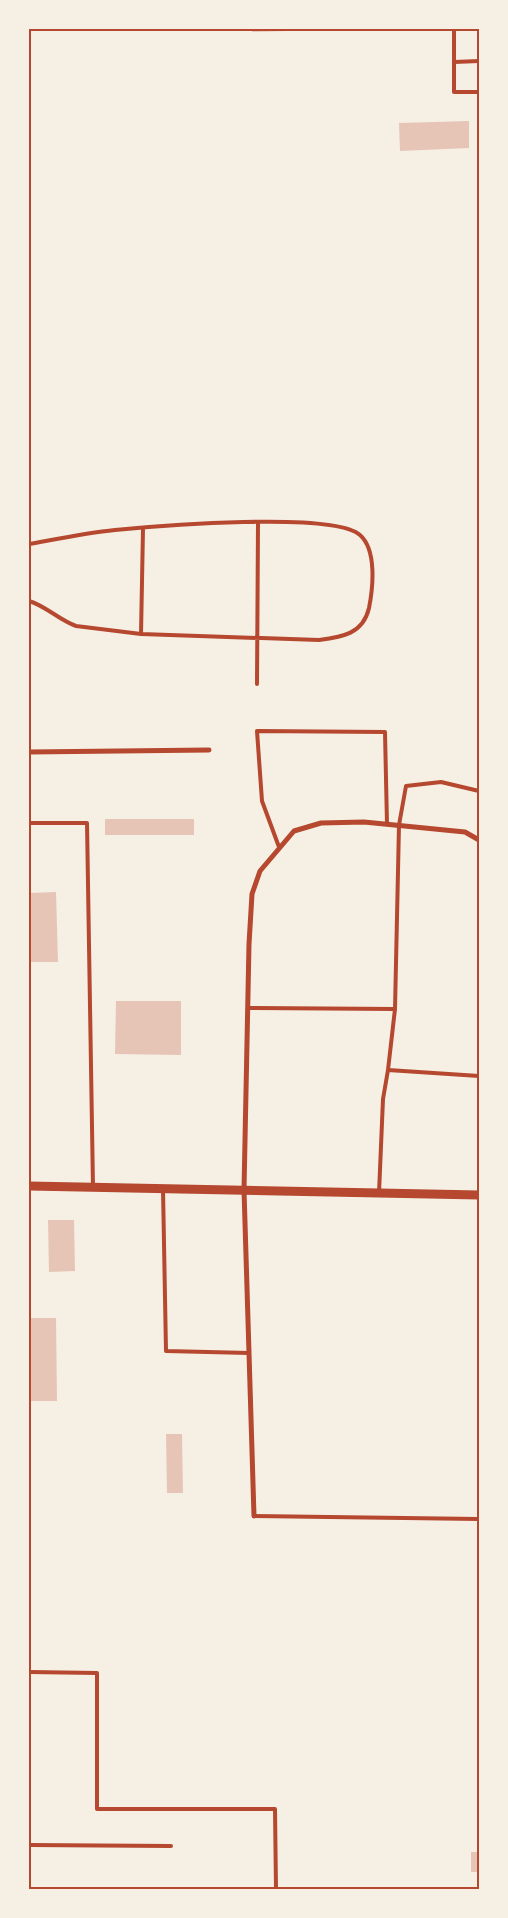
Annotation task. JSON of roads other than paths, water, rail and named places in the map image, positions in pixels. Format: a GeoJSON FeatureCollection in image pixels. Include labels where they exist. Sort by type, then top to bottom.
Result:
{"type":"FeatureCollection","features":[{"type":"Feature","properties":{"kind":"street"},"geometry":{"type":"LineString","coordinates":[[29,752],[209,750]]}},
{"type":"Feature","properties":{"kind":"street"},"geometry":{"type":"LineString","coordinates":[[254,1516],[244,1190],[252,894],[260,870],[294,831],[321,823],[364,822],[465,832],[479,840]]}},
{"type":"Feature","properties":{"kind":"street"},"geometry":{"type":"LineString","coordinates":[[29,1186],[479,1195]]}},
{"type":"Feature","properties":{"kind":"lane"},"geometry":{"type":"LineString","coordinates":[[454,29],[454,92],[479,92]]}},
{"type":"Feature","properties":{"kind":"lane"},"geometry":{"type":"LineString","coordinates":[[454,62],[479,61]]}},
{"type":"Feature","properties":{"kind":"lane"},"geometry":{"type":"LineString","coordinates":[[29,544],[115,530],[192,525],[308,522],[344,527],[360,535],[368,546],[372,569],[372,591],[368,612],[358,629],[340,638],[319,640],[141,634],[76,626],[66,622],[44,607],[29,601]]}},
{"type":"Feature","properties":{"kind":"lane"},"geometry":{"type":"LineString","coordinates":[[257,684],[258,523]]}},
{"type":"Feature","properties":{"kind":"lane"},"geometry":{"type":"LineString","coordinates":[[141,634],[143,529]]}},
{"type":"Feature","properties":{"kind":"lane"},"geometry":{"type":"LineString","coordinates":[[279,847],[262,801],[257,731],[385,732],[387,824]]}},
{"type":"Feature","properties":{"kind":"lane"},"geometry":{"type":"LineString","coordinates":[[379,1193],[382,1099],[388,1070],[395,1009],[399,825],[406,786],[441,782],[479,791]]}},
{"type":"Feature","properties":{"kind":"lane"},"geometry":{"type":"LineString","coordinates":[[29,823],[87,823],[93,1187]]}},
{"type":"Feature","properties":{"kind":"lane"},"geometry":{"type":"LineString","coordinates":[[248,1008],[395,1009]]}},
{"type":"Feature","properties":{"kind":"lane"},"geometry":{"type":"LineString","coordinates":[[388,1070],[479,1076]]}},
{"type":"Feature","properties":{"kind":"lane"},"geometry":{"type":"LineString","coordinates":[[163,1189],[166,1351],[249,1353]]}},
{"type":"Feature","properties":{"kind":"lane"},"geometry":{"type":"LineString","coordinates":[[254,1516],[479,1520]]}},
{"type":"Feature","properties":{"kind":"lane"},"geometry":{"type":"LineString","coordinates":[[29,1672],[97,1673],[97,1809],[275,1810],[276,1889]]}},
{"type":"Feature","properties":{"kind":"lane"},"geometry":{"type":"LineString","coordinates":[[29,1845],[171,1846]]}}]}
